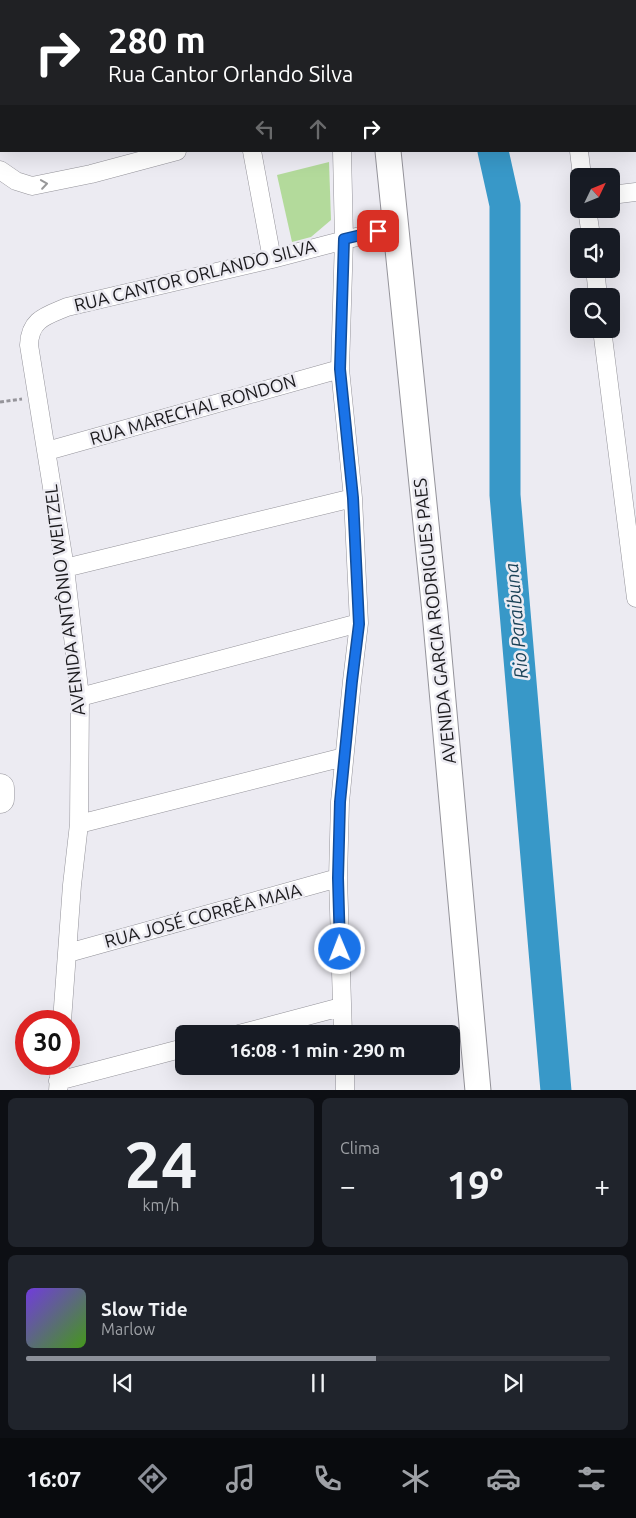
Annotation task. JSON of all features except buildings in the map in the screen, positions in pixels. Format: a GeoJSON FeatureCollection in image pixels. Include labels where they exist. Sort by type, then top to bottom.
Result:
{"type":"FeatureCollection","features":[{"type":"Feature","properties":{"kind":"highway"},"geometry":{"type":"LineString","coordinates":[[0,788],[0,799]]}},
{"type":"Feature","properties":{"kind":"main road","name":"AVENIDA GARCIA RODRIGUES PAES"},"geometry":{"type":"LineString","coordinates":[[388,152],[436,631],[478,1090]]}},
{"type":"Feature","properties":{"kind":"street"},"geometry":{"type":"LineString","coordinates":[[0,170],[16,181],[32,186],[91,174],[173,152]]}},
{"type":"Feature","properties":{"kind":"street"},"geometry":{"type":"LineString","coordinates":[[252,152],[272,259]]}},
{"type":"Feature","properties":{"kind":"street"},"geometry":{"type":"LineString","coordinates":[[342,152],[344,239],[340,369],[353,498],[359,624],[344,756],[338,878],[342,1025]]}},
{"type":"Feature","properties":{"kind":"street"},"geometry":{"type":"LineString","coordinates":[[578,152],[581,168]]}},
{"type":"Feature","properties":{"kind":"street"},"geometry":{"type":"LineString","coordinates":[[620,194],[636,192]]}},
{"type":"Feature","properties":{"kind":"street","name":"RUA CANTOR ORLANDO SILVA"},"geometry":{"type":"LineString","coordinates":[[31,330],[36,322],[67,307],[272,259],[395,227]]}},
{"type":"Feature","properties":{"kind":"street","name":"AVENIDA ANTÔNIO WEITZEL"},"geometry":{"type":"LineString","coordinates":[[31,330],[29,345],[65,568],[80,697],[79,824],[72,885],[63,1010]]}},
{"type":"Feature","properties":{"kind":"street"},"geometry":{"type":"LineString","coordinates":[[603,338],[632,533],[636,598]]}},
{"type":"Feature","properties":{"kind":"street","name":"RUA MARECHAL RONDON"},"geometry":{"type":"LineString","coordinates":[[47,451],[340,369]]}},
{"type":"Feature","properties":{"kind":"street"},"geometry":{"type":"LineString","coordinates":[[65,568],[353,498]]}},
{"type":"Feature","properties":{"kind":"street"},"geometry":{"type":"LineString","coordinates":[[80,697],[359,624]]}},
{"type":"Feature","properties":{"kind":"street"},"geometry":{"type":"LineString","coordinates":[[79,824],[344,756]]}},
{"type":"Feature","properties":{"kind":"street","name":"RUA JOSÉ CORRÊA MAIA"},"geometry":{"type":"LineString","coordinates":[[68,953],[338,878]]}},
{"type":"Feature","properties":{"kind":"street"},"geometry":{"type":"LineString","coordinates":[[273,1025],[341,1007]]}},
{"type":"Feature","properties":{"kind":"street"},"geometry":{"type":"LineString","coordinates":[[59,1078],[175,1050]]}},
{"type":"Feature","properties":{"kind":"street"},"geometry":{"type":"LineString","coordinates":[[344,1075],[345,1090]]}},
{"type":"Feature","properties":{"kind":"green space"},"geometry":{"type":"Polygon","coordinates":[[[329,162],[331,220],[311,237],[292,242],[277,175],[329,162]]]}},
{"type":"Feature","properties":{"kind":"waterway","name":"Rio Paraibuna"},"geometry":{"type":"LineString","coordinates":[[493,152],[505,205],[505,495],[556,1090]]}},
{"type":"Feature","properties":{"kind":"route"},"geometry":{"type":"LineString","coordinates":[[340,949],[338,878],[340,802],[359,624],[353,498],[340,369],[344,239],[378,231]]}}]}
